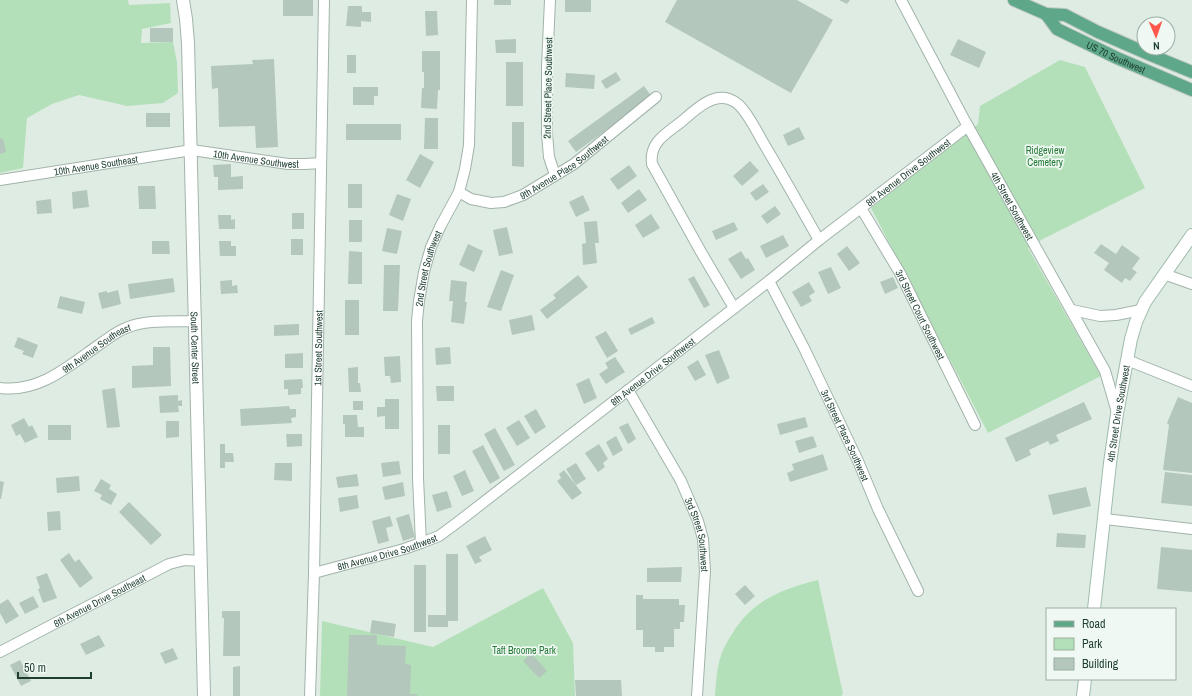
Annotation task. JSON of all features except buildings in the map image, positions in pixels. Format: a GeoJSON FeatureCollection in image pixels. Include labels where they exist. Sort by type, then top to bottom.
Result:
{"type":"FeatureCollection","features":[{"type":"Feature","properties":{"kind":"main road","name":"US 70 Southwest"},"geometry":{"type":"LineString","coordinates":[[1014,0],[1046,14],[1065,15],[1098,32],[1192,72]]}},
{"type":"Feature","properties":{"kind":"main road","name":"US 70 Southwest"},"geometry":{"type":"LineString","coordinates":[[1046,14],[1057,29],[1117,58],[1192,90]]}},
{"type":"Feature","properties":{"kind":"street","name":"South Center Street"},"geometry":{"type":"LineString","coordinates":[[183,0],[188,43],[192,150],[204,696]]}},
{"type":"Feature","properties":{"kind":"street","name":"1st Street Southwest"},"geometry":{"type":"LineString","coordinates":[[310,696],[314,573],[324,0]]}},
{"type":"Feature","properties":{"kind":"street","name":"2nd Street Southwest"},"geometry":{"type":"LineString","coordinates":[[421,543],[418,478],[418,301],[431,247],[441,224],[459,192],[465,169],[469,145],[472,0]]}},
{"type":"Feature","properties":{"kind":"street","name":"2nd Street Place Southwest"},"geometry":{"type":"LineString","coordinates":[[550,0],[547,67],[547,134],[549,157],[555,175]]}},
{"type":"Feature","properties":{"kind":"street","name":"4th Street Southwest"},"geometry":{"type":"LineString","coordinates":[[901,0],[968,126],[1105,371],[1117,414]]}},
{"type":"Feature","properties":{"kind":"street","name":"9th Avenue Place Southwest"},"geometry":{"type":"LineString","coordinates":[[459,192],[471,199],[484,202],[504,202],[523,195],[574,164],[656,97]]}},
{"type":"Feature","properties":{"kind":"street"},"geometry":{"type":"LineString","coordinates":[[734,308],[652,164],[651,157],[653,147],[657,142],[702,105],[711,100],[721,98],[728,99],[739,105],[750,121],[819,240]]}},
{"type":"Feature","properties":{"kind":"street","name":"8th Avenue Drive Southwest"},"geometry":{"type":"LineString","coordinates":[[314,573],[404,549],[439,536],[968,126]]}},
{"type":"Feature","properties":{"kind":"street","name":"10th Avenue Southwest"},"geometry":{"type":"LineString","coordinates":[[192,150],[288,164],[321,163]]}},
{"type":"Feature","properties":{"kind":"street","name":"10th Avenue Southeast"},"geometry":{"type":"LineString","coordinates":[[0,180],[192,150]]}},
{"type":"Feature","properties":{"kind":"street","name":"3rd Street Court Southwest"},"geometry":{"type":"LineString","coordinates":[[861,208],[900,273],[975,425]]}},
{"type":"Feature","properties":{"kind":"street","name":"4th Street Drive Southwest"},"geometry":{"type":"LineString","coordinates":[[1094,608],[1110,463],[1117,414],[1133,333],[1145,302],[1192,235]]}},
{"type":"Feature","properties":{"kind":"street"},"geometry":{"type":"LineString","coordinates":[[1164,274],[1192,284]]}},
{"type":"Feature","properties":{"kind":"street","name":"3rd Street Place Southwest"},"geometry":{"type":"LineString","coordinates":[[769,280],[804,348],[918,591]]}},
{"type":"Feature","properties":{"kind":"street"},"geometry":{"type":"LineString","coordinates":[[1072,310],[1100,316],[1116,315],[1141,310]]}},
{"type":"Feature","properties":{"kind":"street","name":"9th Avenue Southeast"},"geometry":{"type":"LineString","coordinates":[[0,388],[20,388],[41,383],[55,376],[114,334],[126,328],[147,322],[196,321]]}},
{"type":"Feature","properties":{"kind":"street"},"geometry":{"type":"LineString","coordinates":[[1127,360],[1192,386]]}},
{"type":"Feature","properties":{"kind":"street","name":"3rd Street Southwest"},"geometry":{"type":"LineString","coordinates":[[628,390],[681,481],[698,521],[703,539],[705,571],[697,696]]}},
{"type":"Feature","properties":{"kind":"street"},"geometry":{"type":"LineString","coordinates":[[1105,519],[1192,529]]}},
{"type":"Feature","properties":{"kind":"street","name":"8th Avenue Drive Southeast"},"geometry":{"type":"LineString","coordinates":[[0,652],[169,564],[185,560],[201,562]]}},
{"type":"Feature","properties":{"kind":"street"},"geometry":{"type":"LineString","coordinates":[[1083,696],[1085,680]]}},
{"type":"Feature","properties":{"kind":"green space"},"geometry":{"type":"Polygon","coordinates":[[[0,0],[128,0],[129,5],[170,3],[171,23],[142,29],[141,43],[173,42],[177,62],[178,93],[163,103],[127,106],[79,95],[52,104],[27,118],[23,168],[0,173],[0,0]]]}},
{"type":"Feature","properties":{"kind":"green space","name":"Ridgeview Cemetery"},"geometry":{"type":"Polygon","coordinates":[[[1060,60],[1085,67],[1145,188],[1028,248],[1101,376],[988,433],[871,208],[978,124],[980,106],[1060,60]]]}},
{"type":"Feature","properties":{"kind":"green space"},"geometry":{"type":"Polygon","coordinates":[[[818,580],[843,694],[841,696],[715,696],[717,672],[722,654],[732,634],[740,623],[758,605],[769,598],[780,592],[818,580]]]}},
{"type":"Feature","properties":{"kind":"green space","name":"Taft Broome Park"},"geometry":{"type":"Polygon","coordinates":[[[543,588],[573,643],[575,696],[320,696],[322,621],[433,647],[543,588]]]}}]}
